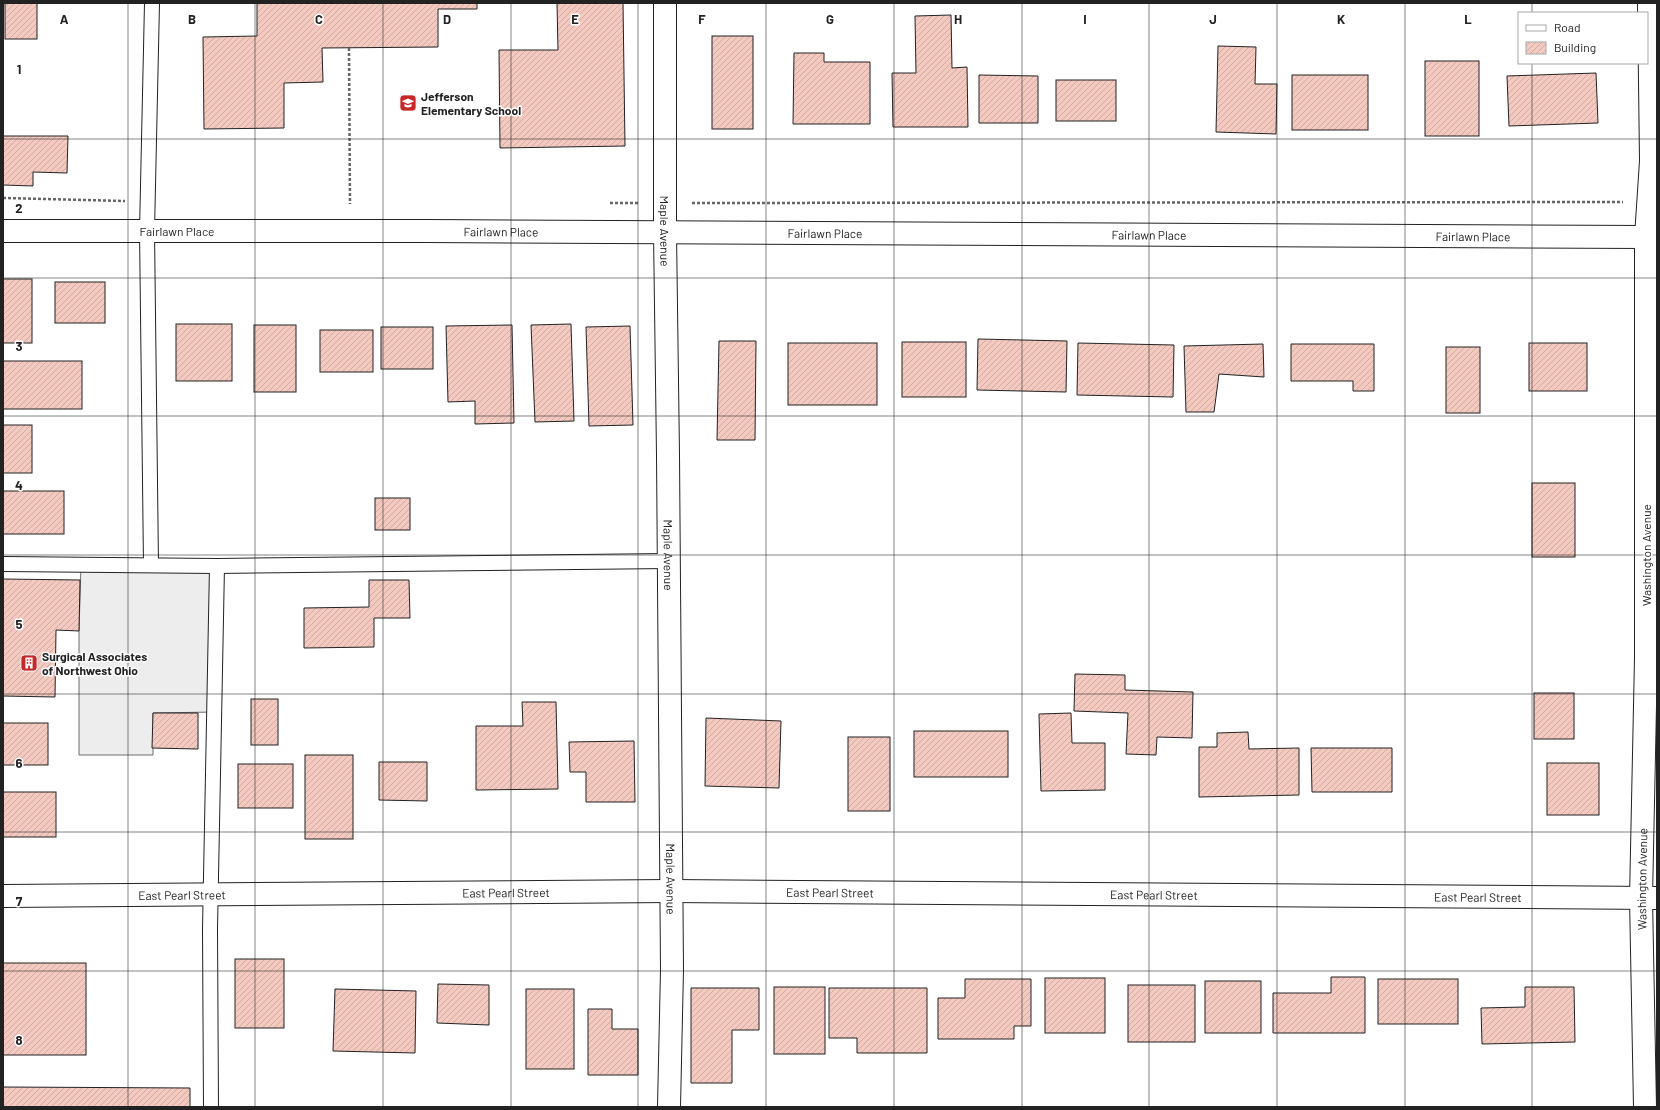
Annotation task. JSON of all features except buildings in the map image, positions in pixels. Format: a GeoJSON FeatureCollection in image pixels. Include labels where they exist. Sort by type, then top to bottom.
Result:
{"type":"FeatureCollection","features":[{"type":"Feature","properties":{"kind":"street","name":"Maple Avenue"},"geometry":{"type":"LineString","coordinates":[[665,3],[665,232],[672,970],[669,1107]]}},
{"type":"Feature","properties":{"kind":"street","name":"Washington Avenue"},"geometry":{"type":"LineString","coordinates":[[1645,1107],[1649,898],[1646,658],[1646,237],[1648,202],[1654,161],[1649,3]]}},
{"type":"Feature","properties":{"kind":"street","name":"Fairlawn Place"},"geometry":{"type":"LineString","coordinates":[[3,231],[665,232],[1646,237]]}},
{"type":"Feature","properties":{"kind":"street","name":"East Pearl Street"},"geometry":{"type":"LineString","coordinates":[[3,896],[671,891],[1649,898]]}},
{"type":"Feature","properties":{"kind":"lane"},"geometry":{"type":"LineString","coordinates":[[150,565],[148,202],[152,3]]}},
{"type":"Feature","properties":{"kind":"lane"},"geometry":{"type":"LineString","coordinates":[[3,564],[217,566],[669,561]]}},
{"type":"Feature","properties":{"kind":"lane"},"geometry":{"type":"LineString","coordinates":[[211,1107],[211,895],[217,566]]}},
{"type":"Feature","properties":{"kind":"path"},"geometry":{"type":"LineString","coordinates":[[349,48],[350,231]]}},
{"type":"Feature","properties":{"kind":"path"},"geometry":{"type":"LineString","coordinates":[[3,198],[148,202]]}},
{"type":"Feature","properties":{"kind":"path"},"geometry":{"type":"LineString","coordinates":[[342,202],[358,202]]}},
{"type":"Feature","properties":{"kind":"path"},"geometry":{"type":"LineString","coordinates":[[602,203],[1648,202]]}},
{"type":"Feature","properties":{"kind":"shaded area"},"geometry":{"type":"Polygon","coordinates":[[[81,565],[217,566],[214,712],[153,713],[153,755],[79,755],[79,631],[81,565]]]}},
{"type":"Feature","properties":{"kind":"place","name":"Jefferson Elementary School"},"geometry":{"type":"Point","coordinates":[408,103]}},
{"type":"Feature","properties":{"kind":"place","name":"Surgical Associates of Northwest Ohio"},"geometry":{"type":"Point","coordinates":[29,663]}}]}
